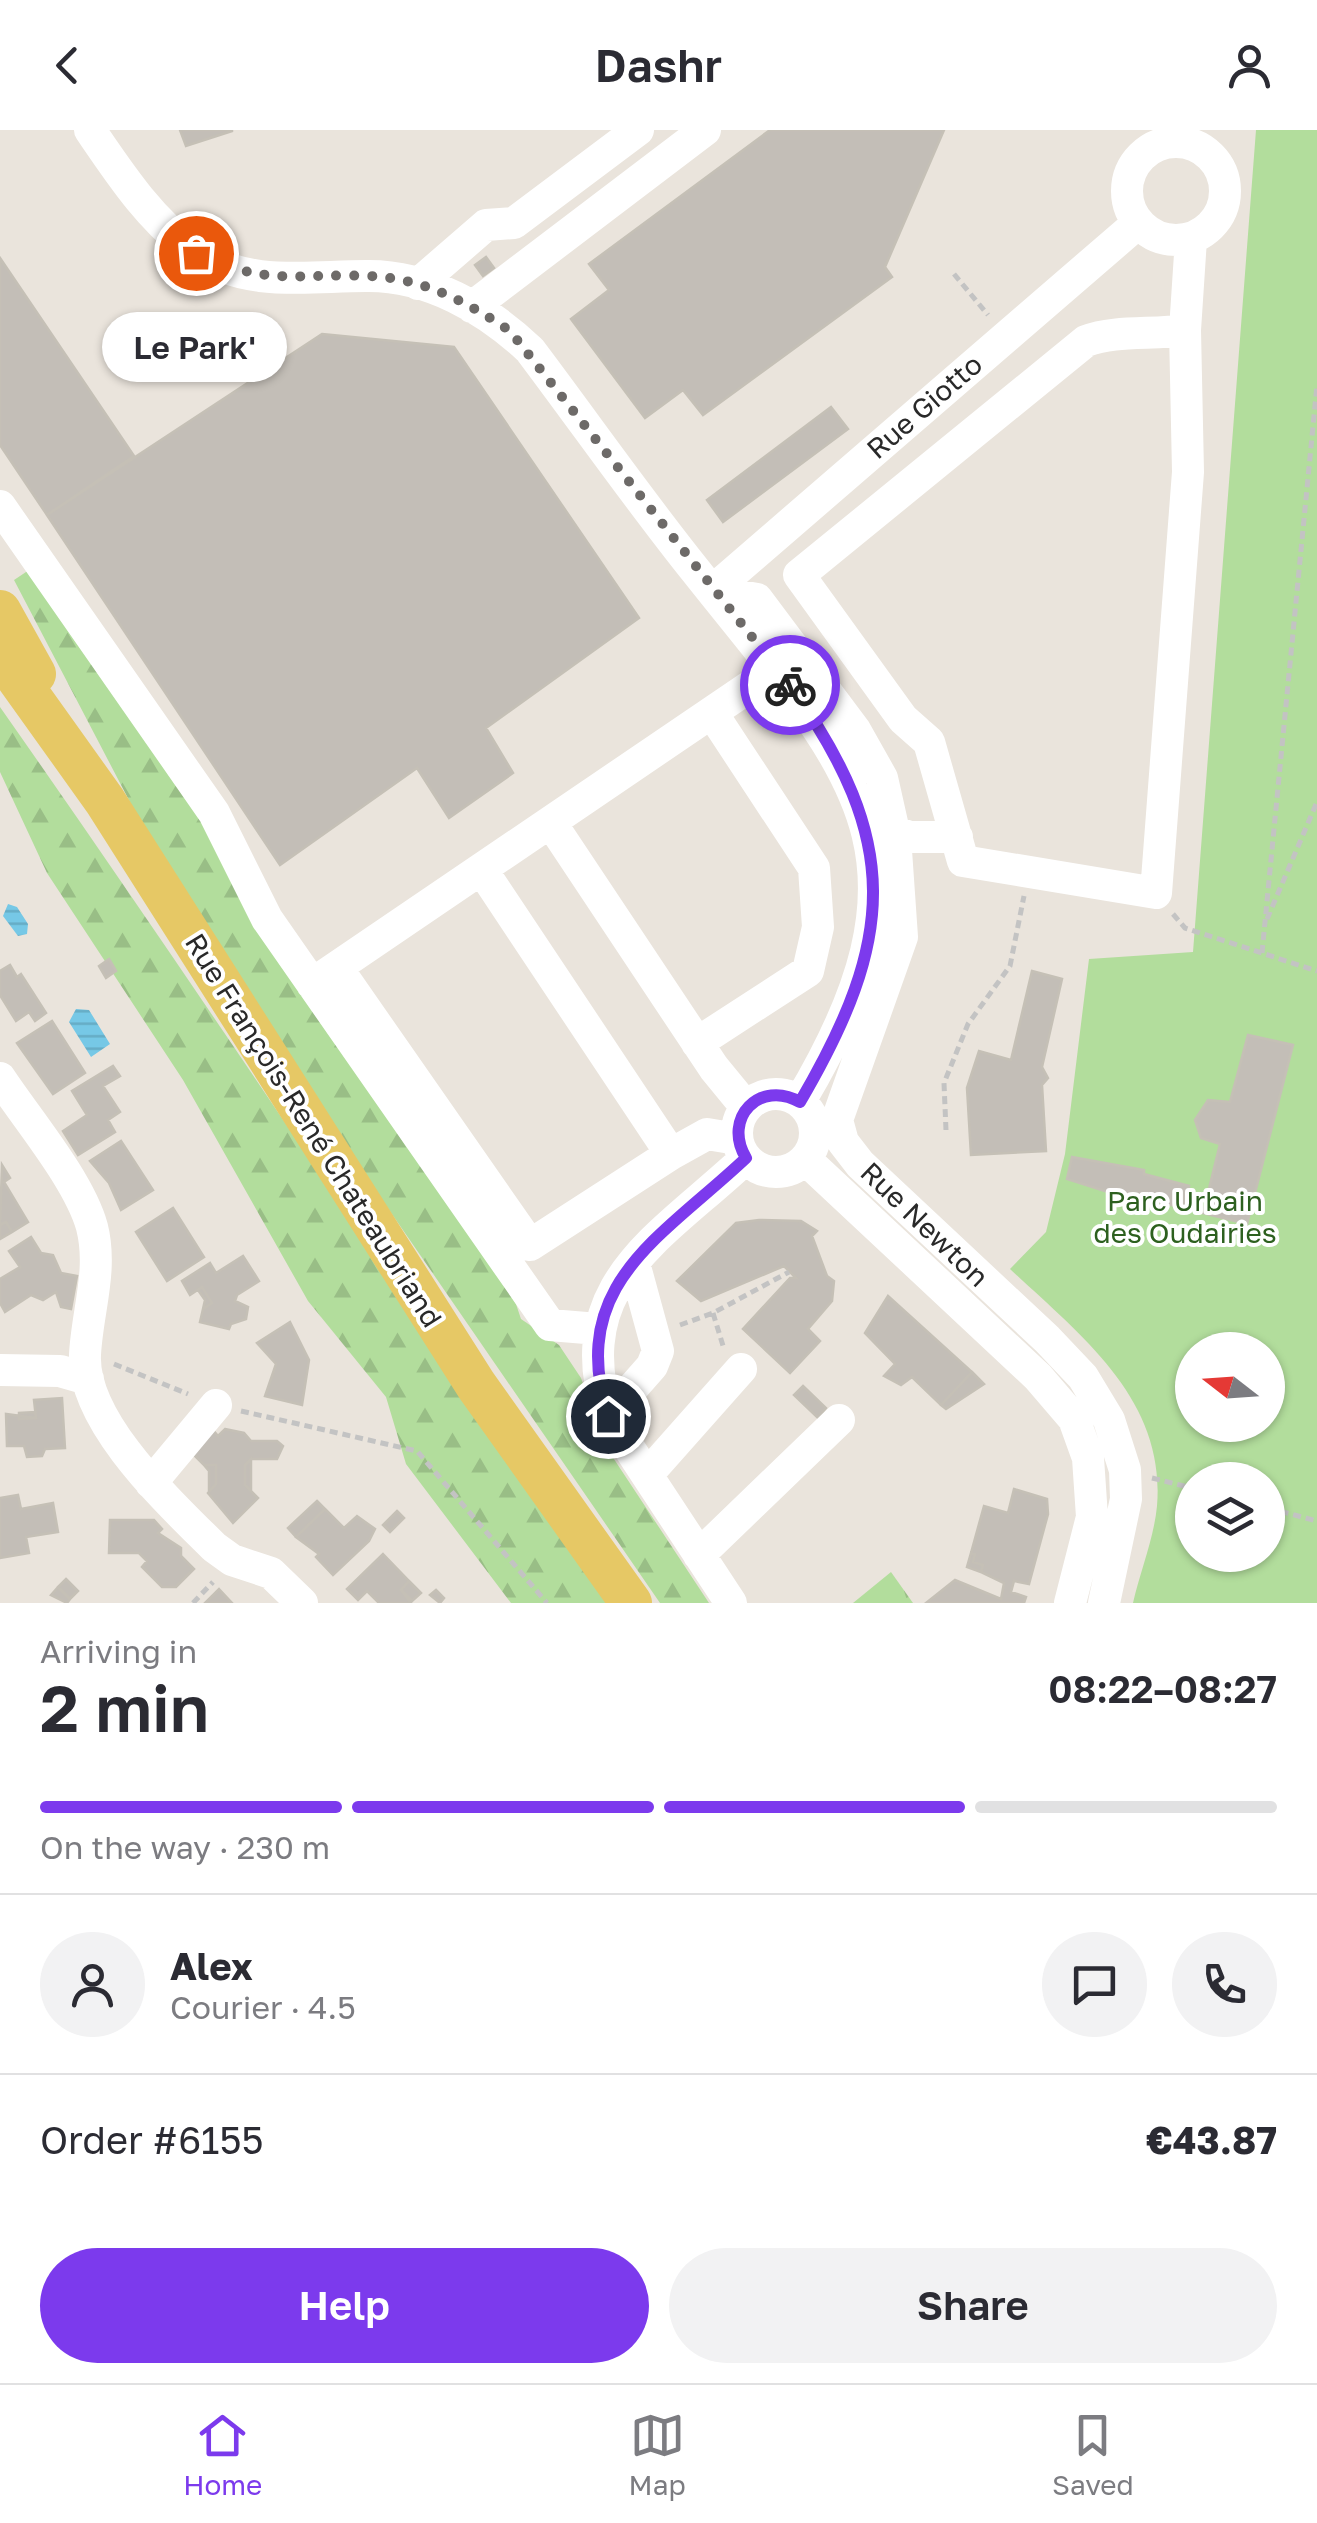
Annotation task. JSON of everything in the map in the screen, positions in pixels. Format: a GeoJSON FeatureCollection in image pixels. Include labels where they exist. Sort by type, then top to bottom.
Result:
{"type":"FeatureCollection","features":[{"type":"Feature","properties":{"kind":"main road"},"geometry":{"type":"LineString","coordinates":[[0,611],[105,801]]}},
{"type":"Feature","properties":{"kind":"main road","name":"Rue François-René Chateaubriand"},"geometry":{"type":"LineString","coordinates":[[0,654],[105,801],[476,1385],[632,1603]]}},
{"type":"Feature","properties":{"kind":"street"},"geometry":{"type":"LineString","coordinates":[[90,130],[152,213],[196,253],[224,266],[280,279],[370,276],[418,284],[472,306],[510,331],[530,350],[712,591],[777,668],[890,830],[957,838]]}},
{"type":"Feature","properties":{"kind":"street"},"geometry":{"type":"LineString","coordinates":[[418,284],[486,225],[514,223],[638,130]]}},
{"type":"Feature","properties":{"kind":"street"},"geometry":{"type":"LineString","coordinates":[[472,306],[706,130]]}},
{"type":"Feature","properties":{"kind":"street"},"geometry":{"type":"LineString","coordinates":[[1197,137],[1220,167],[1226,183],[1223,208],[1211,227],[1191,238],[1172,240],[1138,223],[1127,192],[1131,170],[1143,154],[1160,144],[1197,137]]}},
{"type":"Feature","properties":{"kind":"street","name":"Rue Giotto"},"geometry":{"type":"LineString","coordinates":[[712,591],[1138,223]]}},
{"type":"Feature","properties":{"kind":"street"},"geometry":{"type":"LineString","coordinates":[[798,575],[904,719],[929,742],[963,860],[1156,893],[1188,472],[1185,330],[1191,238]]}},
{"type":"Feature","properties":{"kind":"street"},"geometry":{"type":"LineString","coordinates":[[712,591],[757,599],[798,575],[1086,341],[1105,334],[1142,337],[1185,330]]}},
{"type":"Feature","properties":{"kind":"street"},"geometry":{"type":"LineString","coordinates":[[0,506],[214,813],[268,919],[324,976],[530,1245],[707,1134],[743,1135]]}},
{"type":"Feature","properties":{"kind":"street"},"geometry":{"type":"LineString","coordinates":[[552,823],[698,1043],[743,1135],[768,1171],[794,1167],[805,1159],[814,1139],[829,1053],[864,970],[876,883],[890,830],[882,778],[855,730],[757,599]]}},
{"type":"Feature","properties":{"kind":"street"},"geometry":{"type":"LineString","coordinates":[[324,976],[777,668]]}},
{"type":"Feature","properties":{"kind":"street"},"geometry":{"type":"LineString","coordinates":[[698,1043],[808,970],[818,927],[814,868],[712,713]]}},
{"type":"Feature","properties":{"kind":"street"},"geometry":{"type":"LineString","coordinates":[[482,870],[671,1154]]}},
{"type":"Feature","properties":{"kind":"street"},"geometry":{"type":"LineString","coordinates":[[324,976],[550,1325],[598,1330]]}},
{"type":"Feature","properties":{"kind":"street"},"geometry":{"type":"LineString","coordinates":[[0,1078],[67,1178],[92,1225],[97,1274],[84,1358],[95,1370],[119,1445],[222,1554],[270,1572],[302,1603]]}},
{"type":"Feature","properties":{"kind":"street"},"geometry":{"type":"LineString","coordinates":[[731,1603],[608,1416],[597,1382],[601,1311],[618,1278],[743,1135],[766,1094],[778,1093],[817,1113]]}},
{"type":"Feature","properties":{"kind":"street","name":"Rue Newton"},"geometry":{"type":"LineString","coordinates":[[817,1113],[860,1164],[1047,1339],[1083,1377],[1109,1420],[1125,1470],[1126,1499],[1104,1603]]}},
{"type":"Feature","properties":{"kind":"street","name":"Rue Newton"},"geometry":{"type":"LineString","coordinates":[[805,1159],[1038,1377],[1074,1418],[1088,1458],[1092,1517],[1070,1603]]}},
{"type":"Feature","properties":{"kind":"street"},"geometry":{"type":"LineString","coordinates":[[608,1416],[652,1366],[658,1350],[634,1263]]}},
{"type":"Feature","properties":{"kind":"street"},"geometry":{"type":"LineString","coordinates":[[647,1475],[732,1359]]}},
{"type":"Feature","properties":{"kind":"street"},"geometry":{"type":"LineString","coordinates":[[0,1370],[95,1370]]}},
{"type":"Feature","properties":{"kind":"street"},"geometry":{"type":"LineString","coordinates":[[151,1483],[216,1405]]}},
{"type":"Feature","properties":{"kind":"street"},"geometry":{"type":"LineString","coordinates":[[700,1555],[839,1420]]}},
{"type":"Feature","properties":{"kind":"path"},"geometry":{"type":"LineString","coordinates":[[1262,954],[1317,384]]}},
{"type":"Feature","properties":{"kind":"path"},"geometry":{"type":"LineString","coordinates":[[1265,923],[1317,802]]}},
{"type":"Feature","properties":{"kind":"path"},"geometry":{"type":"LineString","coordinates":[[946,1130],[944,1083],[968,1024],[1010,966],[1028,874]]}},
{"type":"Feature","properties":{"kind":"path"},"geometry":{"type":"LineString","coordinates":[[1156,893],[1186,928],[1317,970]]}},
{"type":"Feature","properties":{"kind":"path"},"geometry":{"type":"LineString","coordinates":[[654,1335],[713,1314],[789,1272]]}},
{"type":"Feature","properties":{"kind":"path"},"geometry":{"type":"LineString","coordinates":[[713,1314],[732,1359]]}},
{"type":"Feature","properties":{"kind":"path"},"geometry":{"type":"LineString","coordinates":[[95,1370],[216,1405],[416,1451],[547,1603]]}},
{"type":"Feature","properties":{"kind":"path"},"geometry":{"type":"LineString","coordinates":[[1146,1476],[1175,1484]]}},
{"type":"Feature","properties":{"kind":"path"},"geometry":{"type":"LineString","coordinates":[[1285,1512],[1317,1520]]}},
{"type":"Feature","properties":{"kind":"green space","name":"Parc Urbain des Oudairies"},"geometry":{"type":"Polygon","coordinates":[[[1256,130],[1317,130],[1317,1603],[1133,1603],[1157,1506],[1156,1468],[1148,1433],[1113,1372],[1010,1269],[1046,1232],[1065,1154],[1089,959],[1193,952],[1256,130]]]}},
{"type":"Feature","properties":{"kind":"green space"},"geometry":{"type":"Polygon","coordinates":[[[32,568],[222,839],[516,1304],[521,1319],[559,1345],[581,1378],[606,1447],[709,1603],[660,1603],[294,1072],[155,850],[14,580],[32,568]]]}},
{"type":"Feature","properties":{"kind":"green space"},"geometry":{"type":"Polygon","coordinates":[[[0,707],[614,1603],[511,1603],[406,1464],[386,1397],[308,1301],[183,1080],[47,873],[0,772],[0,707]]]}},
{"type":"Feature","properties":{"kind":"green space"},"geometry":{"type":"Polygon","coordinates":[[[891,1572],[913,1603],[853,1603],[891,1572]]]}},
{"type":"Feature","properties":{"kind":"water"},"geometry":{"type":"Polygon","coordinates":[[[8,904],[17,907],[28,924],[27,934],[18,936],[3,916],[8,904]]]}},
{"type":"Feature","properties":{"kind":"water"},"geometry":{"type":"Polygon","coordinates":[[[76,1009],[89,1010],[110,1044],[91,1057],[69,1022],[76,1009]]]}},
{"type":"Feature","properties":{"kind":"building"},"geometry":{"type":"Polygon","coordinates":[[[180,130],[232,130],[232,131],[186,146],[180,130]]]}},
{"type":"Feature","properties":{"kind":"building"},"geometry":{"type":"Polygon","coordinates":[[[770,130],[944,130],[885,267],[892,277],[703,415],[683,390],[645,418],[571,319],[609,290],[589,264],[770,130]]]}},
{"type":"Feature","properties":{"kind":"building"},"geometry":{"type":"Polygon","coordinates":[[[486,257],[494,268],[483,276],[475,265],[486,257]]]}},
{"type":"Feature","properties":{"kind":"building"},"geometry":{"type":"Polygon","coordinates":[[[0,258],[134,456],[47,515],[0,445],[0,258]]]}},
{"type":"Feature","properties":{"kind":"building"},"geometry":{"type":"Polygon","coordinates":[[[322,334],[454,347],[639,618],[486,728],[513,773],[449,818],[417,768],[280,865],[47,515],[322,334]]]}},
{"type":"Feature","properties":{"kind":"building"},"geometry":{"type":"Polygon","coordinates":[[[831,407],[848,429],[723,522],[707,500],[831,407]]]}},
{"type":"Feature","properties":{"kind":"building"},"geometry":{"type":"Polygon","coordinates":[[[109,959],[116,971],[106,978],[99,966],[109,959]]]}},
{"type":"Feature","properties":{"kind":"building"},"geometry":{"type":"Polygon","coordinates":[[[10,965],[17,977],[21,974],[46,1013],[35,1021],[29,1012],[16,1021],[0,995],[0,971],[10,965]]]}},
{"type":"Feature","properties":{"kind":"building"},"geometry":{"type":"Polygon","coordinates":[[[1032,971],[1062,979],[1042,1067],[1048,1078],[1042,1085],[1046,1151],[971,1155],[967,1088],[979,1051],[1011,1060],[1032,971]]]}},
{"type":"Feature","properties":{"kind":"building"},"geometry":{"type":"Polygon","coordinates":[[[52,1021],[85,1073],[53,1094],[17,1043],[52,1021]]]}},
{"type":"Feature","properties":{"kind":"building"},"geometry":{"type":"Polygon","coordinates":[[[1248,1035],[1293,1045],[1247,1224],[1203,1213],[1220,1144],[1201,1138],[1195,1120],[1208,1100],[1230,1102],[1248,1035]]]}},
{"type":"Feature","properties":{"kind":"building"},"geometry":{"type":"Polygon","coordinates":[[[113,1066],[120,1076],[103,1086],[120,1112],[108,1120],[115,1132],[78,1155],[63,1131],[87,1115],[72,1091],[113,1066]]]}},
{"type":"Feature","properties":{"kind":"building"},"geometry":{"type":"Polygon","coordinates":[[[121,1141],[153,1190],[121,1210],[109,1183],[90,1161],[121,1141]]]}},
{"type":"Feature","properties":{"kind":"building"},"geometry":{"type":"Polygon","coordinates":[[[1072,1157],[1144,1170],[1144,1174],[1189,1186],[1183,1208],[1139,1197],[1136,1201],[1067,1179],[1072,1157]]]}},
{"type":"Feature","properties":{"kind":"building"},"geometry":{"type":"Polygon","coordinates":[[[2,1165],[10,1178],[4,1182],[28,1222],[12,1232],[6,1222],[0,1225],[2,1165]]]}},
{"type":"Feature","properties":{"kind":"building"},"geometry":{"type":"Polygon","coordinates":[[[173,1208],[204,1257],[167,1281],[136,1232],[173,1208]]]}},
{"type":"Feature","properties":{"kind":"building"},"geometry":{"type":"Polygon","coordinates":[[[801,1221],[817,1231],[812,1236],[827,1276],[834,1281],[832,1301],[808,1329],[820,1341],[790,1373],[743,1329],[790,1278],[796,1278],[784,1266],[701,1301],[677,1281],[736,1223],[801,1221]]]}},
{"type":"Feature","properties":{"kind":"building"},"geometry":{"type":"Polygon","coordinates":[[[6,1222],[12,1232],[0,1239],[0,1225],[6,1222]]]}},
{"type":"Feature","properties":{"kind":"building"},"geometry":{"type":"Polygon","coordinates":[[[31,1237],[41,1253],[53,1255],[61,1273],[77,1276],[71,1309],[61,1307],[56,1292],[43,1300],[31,1295],[5,1312],[0,1303],[0,1279],[20,1267],[9,1251],[31,1237]]]}},
{"type":"Feature","properties":{"kind":"building"},"geometry":{"type":"Polygon","coordinates":[[[243,1256],[259,1281],[237,1295],[235,1301],[248,1307],[246,1319],[231,1324],[229,1329],[200,1322],[203,1309],[212,1303],[202,1287],[190,1295],[182,1281],[210,1263],[216,1273],[243,1256]]]}},
{"type":"Feature","properties":{"kind":"building"},"geometry":{"type":"Polygon","coordinates":[[[202,1287],[212,1303],[203,1309],[205,1300],[198,1290],[202,1287]]]}},
{"type":"Feature","properties":{"kind":"building"},"geometry":{"type":"Polygon","coordinates":[[[888,1296],[972,1372],[941,1405],[912,1377],[901,1385],[884,1376],[895,1364],[865,1333],[888,1296]]]}},
{"type":"Feature","properties":{"kind":"building"},"geometry":{"type":"Polygon","coordinates":[[[290,1322],[309,1360],[302,1405],[265,1396],[276,1364],[257,1343],[290,1322]]]}},
{"type":"Feature","properties":{"kind":"building"},"geometry":{"type":"Polygon","coordinates":[[[972,1372],[984,1384],[946,1409],[941,1405],[972,1372]]]}},
{"type":"Feature","properties":{"kind":"building"},"geometry":{"type":"Polygon","coordinates":[[[803,1386],[826,1408],[818,1418],[794,1395],[803,1386]]]}},
{"type":"Feature","properties":{"kind":"building"},"geometry":{"type":"Polygon","coordinates":[[[62,1398],[65,1448],[45,1449],[42,1456],[27,1457],[24,1446],[7,1446],[6,1414],[36,1418],[34,1400],[62,1398]]]}},
{"type":"Feature","properties":{"kind":"building"},"geometry":{"type":"Polygon","coordinates":[[[35,1412],[36,1418],[19,1419],[19,1413],[35,1412]]]}},
{"type":"Feature","properties":{"kind":"building"},"geometry":{"type":"Polygon","coordinates":[[[225,1429],[244,1433],[251,1441],[277,1441],[283,1446],[277,1459],[251,1459],[245,1465],[245,1485],[258,1498],[233,1523],[208,1493],[216,1484],[216,1465],[204,1465],[191,1452],[213,1430],[218,1436],[225,1429]]]}},
{"type":"Feature","properties":{"kind":"building"},"geometry":{"type":"Polygon","coordinates":[[[251,1459],[251,1491],[245,1485],[245,1465],[251,1459]]]}},
{"type":"Feature","properties":{"kind":"building"},"geometry":{"type":"Polygon","coordinates":[[[204,1465],[216,1465],[216,1484],[209,1492],[209,1471],[204,1465]]]}},
{"type":"Feature","properties":{"kind":"building"},"geometry":{"type":"Polygon","coordinates":[[[1014,1489],[1047,1499],[1048,1514],[1029,1584],[1014,1581],[1011,1592],[1026,1597],[1024,1603],[926,1603],[955,1580],[1001,1599],[1004,1583],[981,1572],[983,1565],[973,1562],[975,1554],[971,1553],[984,1506],[1008,1513],[1014,1489]]]}},
{"type":"Feature","properties":{"kind":"building"},"geometry":{"type":"Polygon","coordinates":[[[18,1495],[21,1509],[53,1503],[58,1532],[26,1537],[29,1553],[0,1558],[0,1498],[18,1495]]]}},
{"type":"Feature","properties":{"kind":"building"},"geometry":{"type":"Polygon","coordinates":[[[317,1501],[325,1509],[296,1537],[288,1528],[317,1501]]]}},
{"type":"Feature","properties":{"kind":"building"},"geometry":{"type":"Polygon","coordinates":[[[325,1509],[344,1528],[357,1516],[375,1529],[369,1541],[333,1575],[316,1557],[319,1554],[296,1537],[325,1509]]]}},
{"type":"Feature","properties":{"kind":"building"},"geometry":{"type":"Polygon","coordinates":[[[397,1511],[404,1518],[390,1532],[383,1525],[397,1511]]]}},
{"type":"Feature","properties":{"kind":"building"},"geometry":{"type":"Polygon","coordinates":[[[110,1520],[154,1520],[162,1529],[158,1533],[181,1548],[181,1556],[194,1569],[176,1587],[162,1587],[142,1567],[147,1561],[139,1553],[109,1553],[110,1520]]]}},
{"type":"Feature","properties":{"kind":"building"},"geometry":{"type":"Polygon","coordinates":[[[971,1553],[975,1554],[973,1562],[983,1565],[981,1572],[967,1567],[971,1553]]]}},
{"type":"Feature","properties":{"kind":"building"},"geometry":{"type":"Polygon","coordinates":[[[383,1554],[409,1581],[401,1590],[411,1603],[379,1603],[367,1591],[358,1600],[347,1589],[383,1554]]]}},
{"type":"Feature","properties":{"kind":"building"},"geometry":{"type":"Polygon","coordinates":[[[66,1579],[78,1591],[70,1599],[58,1587],[66,1579]]]}},
{"type":"Feature","properties":{"kind":"building"},"geometry":{"type":"Polygon","coordinates":[[[409,1581],[421,1593],[412,1601],[401,1590],[409,1581]]]}},
{"type":"Feature","properties":{"kind":"building"},"geometry":{"type":"Polygon","coordinates":[[[58,1587],[70,1599],[67,1603],[51,1595],[58,1587]]]}},
{"type":"Feature","properties":{"kind":"building"},"geometry":{"type":"Polygon","coordinates":[[[219,1589],[232,1603],[205,1603],[219,1589]]]}},
{"type":"Feature","properties":{"kind":"building"},"geometry":{"type":"Polygon","coordinates":[[[436,1590],[444,1598],[440,1603],[430,1595],[436,1590]]]}},
{"type":"Feature","properties":{"kind":"way so far"},"geometry":{"type":"LineString","coordinates":[[196,253],[248,274],[280,279],[370,276],[426,286],[457,297],[510,331],[530,350],[692,567],[790,685]]}},
{"type":"Feature","properties":{"kind":"place","name":"Le Park'"},"geometry":{"type":"Point","coordinates":[196,253]}},
{"type":"Feature","properties":{"kind":"route"},"geometry":{"type":"LineString","coordinates":[[608,1416],[597,1382],[595,1344],[601,1311],[618,1278],[746,1158],[737,1139],[737,1128],[746,1107],[766,1094],[778,1093],[800,1102],[829,1053],[864,970],[876,883],[866,826],[850,780],[830,742],[790,685]]}}]}
